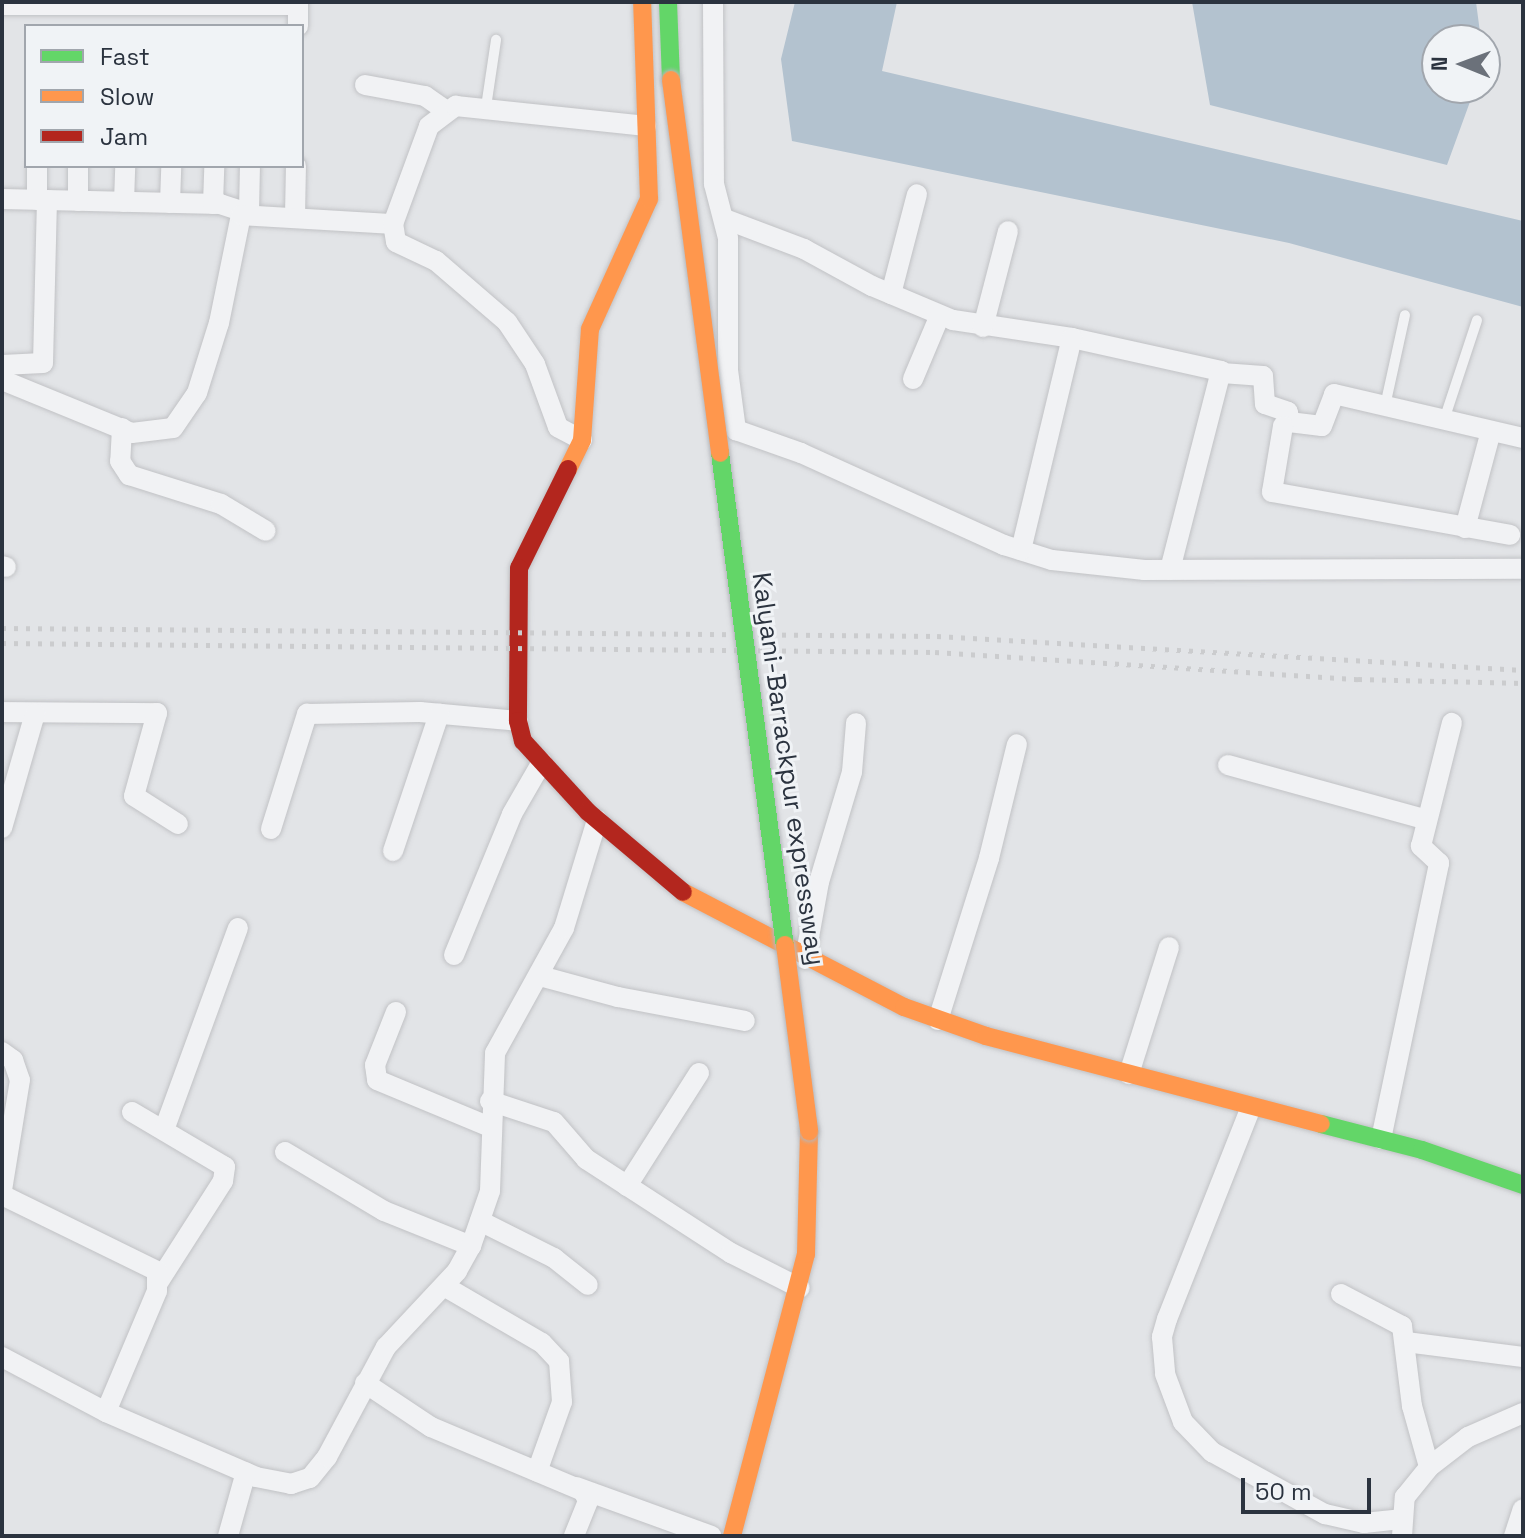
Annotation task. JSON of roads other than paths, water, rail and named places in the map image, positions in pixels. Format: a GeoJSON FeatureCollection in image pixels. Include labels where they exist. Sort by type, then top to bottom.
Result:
{"type":"FeatureCollection","features":[{"type":"Feature","properties":{"kind":"main road"},"geometry":{"type":"LineString","coordinates":[[642,2],[649,199],[590,329],[582,440],[519,568],[518,721],[523,741],[597,820],[671,886],[805,959],[938,1020],[1251,1107],[1381,1139],[1523,1185]]}},
{"type":"Feature","properties":{"kind":"main road","name":"Kalyani-Barrackpur expressway"},"geometry":{"type":"LineString","coordinates":[[668,2],[671,80],[809,1131],[812,1186],[800,1288],[732,1536]]}},
{"type":"Feature","properties":{"kind":"street"},"geometry":{"type":"LineString","coordinates":[[713,2],[716,196],[725,219],[728,370],[736,430],[801,453],[1021,550],[1052,560],[1170,570],[1523,569]]}},
{"type":"Feature","properties":{"kind":"street"},"geometry":{"type":"LineString","coordinates":[[2,5],[36,11],[80,4],[298,4]]}},
{"type":"Feature","properties":{"kind":"street"},"geometry":{"type":"LineString","coordinates":[[171,24],[172,4]]}},
{"type":"Feature","properties":{"kind":"street"},"geometry":{"type":"LineString","coordinates":[[252,24],[253,4]]}},
{"type":"Feature","properties":{"kind":"street"},"geometry":{"type":"LineString","coordinates":[[365,85],[425,96],[445,110],[486,107],[646,126]]}},
{"type":"Feature","properties":{"kind":"street"},"geometry":{"type":"LineString","coordinates":[[445,110],[429,126],[393,224],[396,242],[439,263],[507,322],[526,346],[558,427],[582,440]]}},
{"type":"Feature","properties":{"kind":"street"},"geometry":{"type":"LineString","coordinates":[[2,365],[43,363],[42,200],[37,168]]}},
{"type":"Feature","properties":{"kind":"street"},"geometry":{"type":"LineString","coordinates":[[78,168],[78,201]]}},
{"type":"Feature","properties":{"kind":"street"},"geometry":{"type":"LineString","coordinates":[[124,202],[125,168]]}},
{"type":"Feature","properties":{"kind":"street"},"geometry":{"type":"LineString","coordinates":[[170,203],[171,168]]}},
{"type":"Feature","properties":{"kind":"street"},"geometry":{"type":"LineString","coordinates":[[213,204],[214,168]]}},
{"type":"Feature","properties":{"kind":"street"},"geometry":{"type":"LineString","coordinates":[[2,380],[122,428],[159,433],[187,414],[219,323],[246,212],[250,168]]}},
{"type":"Feature","properties":{"kind":"street"},"geometry":{"type":"LineString","coordinates":[[295,216],[296,168]]}},
{"type":"Feature","properties":{"kind":"street"},"geometry":{"type":"LineString","coordinates":[[891,294],[917,194]]}},
{"type":"Feature","properties":{"kind":"street"},"geometry":{"type":"LineString","coordinates":[[649,199],[716,196]]}},
{"type":"Feature","properties":{"kind":"street"},"geometry":{"type":"LineString","coordinates":[[2,199],[213,204],[246,212],[393,224]]}},
{"type":"Feature","properties":{"kind":"street"},"geometry":{"type":"LineString","coordinates":[[725,219],[804,249],[891,294],[940,315],[983,327],[1072,338],[1222,373],[1263,376],[1265,404],[1285,410],[1288,421]]}},
{"type":"Feature","properties":{"kind":"street"},"geometry":{"type":"LineString","coordinates":[[983,327],[1008,231]]}},
{"type":"Feature","properties":{"kind":"street"},"geometry":{"type":"LineString","coordinates":[[913,379],[940,315]]}},
{"type":"Feature","properties":{"kind":"street"},"geometry":{"type":"LineString","coordinates":[[1021,550],[1072,338]]}},
{"type":"Feature","properties":{"kind":"street"},"geometry":{"type":"LineString","coordinates":[[1170,570],[1222,373]]}},
{"type":"Feature","properties":{"kind":"street"},"geometry":{"type":"LineString","coordinates":[[1288,421],[1322,426],[1334,394],[1523,438]]}},
{"type":"Feature","properties":{"kind":"street"},"geometry":{"type":"LineString","coordinates":[[1288,421],[1283,426],[1272,492],[1510,535]]}},
{"type":"Feature","properties":{"kind":"street"},"geometry":{"type":"LineString","coordinates":[[122,428],[120,461],[129,475],[221,504],[266,531]]}},
{"type":"Feature","properties":{"kind":"street"},"geometry":{"type":"LineString","coordinates":[[1465,528],[1491,431]]}},
{"type":"Feature","properties":{"kind":"street"},"geometry":{"type":"LineString","coordinates":[[2,712],[157,713],[134,796],[178,824]]}},
{"type":"Feature","properties":{"kind":"street"},"geometry":{"type":"LineString","coordinates":[[2,828],[35,714]]}},
{"type":"Feature","properties":{"kind":"street"},"geometry":{"type":"LineString","coordinates":[[271,829],[307,714],[439,714],[518,721]]}},
{"type":"Feature","properties":{"kind":"street"},"geometry":{"type":"LineString","coordinates":[[393,851],[439,714]]}},
{"type":"Feature","properties":{"kind":"street"},"geometry":{"type":"LineString","coordinates":[[805,959],[819,882],[852,772],[856,723]]}},
{"type":"Feature","properties":{"kind":"street"},"geometry":{"type":"LineString","coordinates":[[1381,1139],[1439,863],[1421,849],[1452,723]]}},
{"type":"Feature","properties":{"kind":"street"},"geometry":{"type":"LineString","coordinates":[[938,1020],[989,858],[1017,744]]}},
{"type":"Feature","properties":{"kind":"street"},"geometry":{"type":"LineString","coordinates":[[454,955],[512,814],[542,762]]}},
{"type":"Feature","properties":{"kind":"street"},"geometry":{"type":"LineString","coordinates":[[1228,765],[1427,820]]}},
{"type":"Feature","properties":{"kind":"street"},"geometry":{"type":"LineString","coordinates":[[2,1357],[106,1412],[274,1483],[310,1478],[327,1457],[386,1347],[444,1286],[471,1246],[490,1191],[490,1101],[498,1045],[540,976],[564,928],[597,820]]}},
{"type":"Feature","properties":{"kind":"street"},"geometry":{"type":"LineString","coordinates":[[164,1130],[238,928]]}},
{"type":"Feature","properties":{"kind":"street"},"geometry":{"type":"LineString","coordinates":[[1129,1074],[1169,947]]}},
{"type":"Feature","properties":{"kind":"street"},"geometry":{"type":"LineString","coordinates":[[540,976],[618,997],[745,1021]]}},
{"type":"Feature","properties":{"kind":"street"},"geometry":{"type":"LineString","coordinates":[[396,1012],[375,1065],[377,1080],[490,1127]]}},
{"type":"Feature","properties":{"kind":"street"},"geometry":{"type":"LineString","coordinates":[[2,1052],[19,1069],[20,1080],[2,1192],[146,1262],[157,1271],[159,1281]]}},
{"type":"Feature","properties":{"kind":"street"},"geometry":{"type":"LineString","coordinates":[[627,1186],[699,1073]]}},
{"type":"Feature","properties":{"kind":"street"},"geometry":{"type":"LineString","coordinates":[[490,1101],[554,1122],[586,1159],[731,1253],[800,1288]]}},
{"type":"Feature","properties":{"kind":"street"},"geometry":{"type":"LineString","coordinates":[[1251,1107],[1167,1319],[1161,1345],[1165,1374],[1183,1422],[1212,1452],[1325,1514],[1402,1527],[1405,1497],[1429,1467],[1468,1437],[1523,1413]]}},
{"type":"Feature","properties":{"kind":"street"},"geometry":{"type":"LineString","coordinates":[[106,1412],[159,1281],[225,1175],[216,1158],[132,1112]]}},
{"type":"Feature","properties":{"kind":"street"},"geometry":{"type":"LineString","coordinates":[[285,1152],[384,1211],[471,1246]]}},
{"type":"Feature","properties":{"kind":"street"},"geometry":{"type":"LineString","coordinates":[[480,1221],[554,1258],[588,1285]]}},
{"type":"Feature","properties":{"kind":"street"},"geometry":{"type":"LineString","coordinates":[[444,1286],[542,1343],[559,1361],[564,1389],[537,1472]]}},
{"type":"Feature","properties":{"kind":"street"},"geometry":{"type":"LineString","coordinates":[[1341,1294],[1402,1326],[1412,1406],[1429,1467]]}},
{"type":"Feature","properties":{"kind":"street"},"geometry":{"type":"LineString","coordinates":[[1406,1342],[1523,1357]]}},
{"type":"Feature","properties":{"kind":"street"},"geometry":{"type":"LineString","coordinates":[[365,1383],[431,1427],[575,1487],[711,1536]]}},
{"type":"Feature","properties":{"kind":"street"},"geometry":{"type":"LineString","coordinates":[[228,1536],[246,1472]]}},
{"type":"Feature","properties":{"kind":"street"},"geometry":{"type":"LineString","coordinates":[[574,1536],[588,1501],[575,1487]]}},
{"type":"Feature","properties":{"kind":"street"},"geometry":{"type":"LineString","coordinates":[[1514,1536],[1523,1509]]}},
{"type":"Feature","properties":{"kind":"lane"},"geometry":{"type":"LineString","coordinates":[[486,107],[496,40]]}},
{"type":"Feature","properties":{"kind":"lane"},"geometry":{"type":"LineString","coordinates":[[1385,406],[1405,315]]}},
{"type":"Feature","properties":{"kind":"lane"},"geometry":{"type":"LineString","coordinates":[[1444,420],[1477,320]]}},
{"type":"Feature","properties":{"kind":"water"},"geometry":{"type":"Polygon","coordinates":[[[795,2],[897,2],[882,71],[1523,221],[1523,307],[1289,243],[792,141],[781,59],[795,2]]]}},
{"type":"Feature","properties":{"kind":"water"},"geometry":{"type":"Polygon","coordinates":[[[1192,2],[1476,2],[1479,24],[1421,24],[1421,104],[1469,104],[1447,165],[1210,105],[1192,2]]]}},
{"type":"Feature","properties":{"kind":"railway"},"geometry":{"type":"LineString","coordinates":[[2,628],[937,636],[1523,670]]}},
{"type":"Feature","properties":{"kind":"railway"},"geometry":{"type":"LineString","coordinates":[[2,643],[935,652],[1358,679],[1523,683]]}}]}
